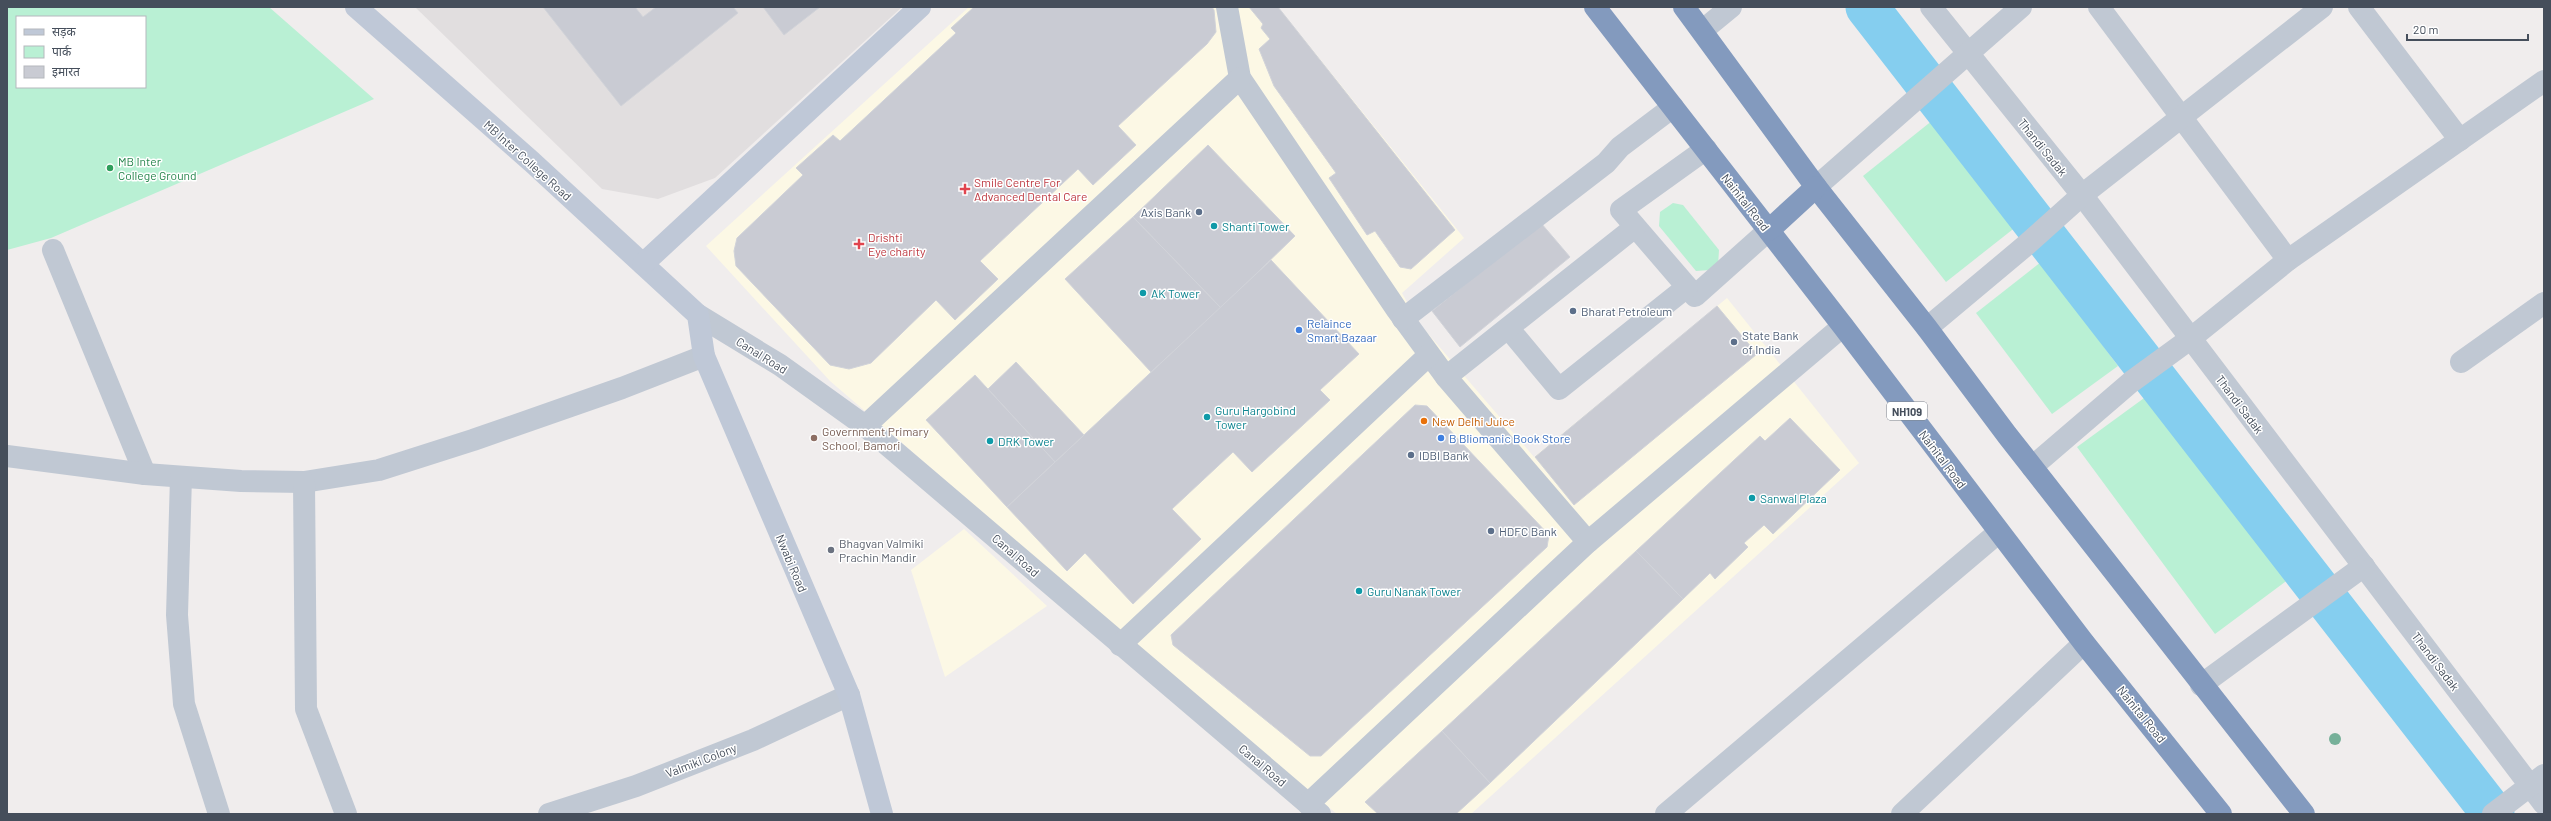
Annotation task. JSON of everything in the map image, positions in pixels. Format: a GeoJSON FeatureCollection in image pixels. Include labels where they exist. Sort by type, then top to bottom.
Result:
{"type":"FeatureCollection","features":[{"type":"Feature","properties":{"kind":"highway","name":"Nainital Road"},"geometry":{"type":"LineString","coordinates":[[1595,7],[1843,326],[2084,643],[2221,814]]}},
{"type":"Feature","properties":{"kind":"highway"},"geometry":{"type":"LineString","coordinates":[[1684,7],[1703,30],[1816,187],[1927,328],[2032,467],[2201,685],[2304,814]]}},
{"type":"Feature","properties":{"kind":"highway"},"geometry":{"type":"LineString","coordinates":[[1769,230],[1816,187]]}},
{"type":"Feature","properties":{"kind":"street","name":"MB Inter College Road"},"geometry":{"type":"LineString","coordinates":[[356,7],[698,315]]}},
{"type":"Feature","properties":{"kind":"street"},"geometry":{"type":"LineString","coordinates":[[643,264],[920,7]]}},
{"type":"Feature","properties":{"kind":"street"},"geometry":{"type":"LineString","coordinates":[[1227,7],[1240,78],[1428,355],[1588,542]]}},
{"type":"Feature","properties":{"kind":"street"},"geometry":{"type":"LineString","coordinates":[[1703,30],[1731,7]]}},
{"type":"Feature","properties":{"kind":"street","name":"Thandi Sadak"},"geometry":{"type":"LineString","coordinates":[[1931,7],[1967,54],[2082,195],[2364,566],[2537,780],[2544,804]]}},
{"type":"Feature","properties":{"kind":"street"},"geometry":{"type":"LineString","coordinates":[[1816,187],[2021,7]]}},
{"type":"Feature","properties":{"kind":"street"},"geometry":{"type":"LineString","coordinates":[[2099,7],[2288,260]]}},
{"type":"Feature","properties":{"kind":"street"},"geometry":{"type":"LineString","coordinates":[[1927,328],[2025,246],[2082,195],[2322,7]]}},
{"type":"Feature","properties":{"kind":"street"},"geometry":{"type":"LineString","coordinates":[[2359,7],[2460,140]]}},
{"type":"Feature","properties":{"kind":"street"},"geometry":{"type":"LineString","coordinates":[[865,426],[1240,78]]}},
{"type":"Feature","properties":{"kind":"street"},"geometry":{"type":"LineString","coordinates":[[2032,467],[2131,382],[2190,339],[2288,260],[2544,81]]}},
{"type":"Feature","properties":{"kind":"street"},"geometry":{"type":"LineString","coordinates":[[1400,315],[1601,150],[1620,147],[1673,108]]}},
{"type":"Feature","properties":{"kind":"street"},"geometry":{"type":"LineString","coordinates":[[1706,149],[1621,210],[1694,296],[1769,230]]}},
{"type":"Feature","properties":{"kind":"street"},"geometry":{"type":"LineString","coordinates":[[1446,377],[1509,329],[1635,227]]}},
{"type":"Feature","properties":{"kind":"street"},"geometry":{"type":"LineString","coordinates":[[53,250],[145,474]]}},
{"type":"Feature","properties":{"kind":"street"},"geometry":{"type":"LineString","coordinates":[[1509,329],[1559,389],[1687,287]]}},
{"type":"Feature","properties":{"kind":"street"},"geometry":{"type":"LineString","coordinates":[[2462,362],[2544,303]]}},
{"type":"Feature","properties":{"kind":"street","name":"Canal Road"},"geometry":{"type":"LineString","coordinates":[[698,315],[780,365],[865,426],[1314,809]]}},
{"type":"Feature","properties":{"kind":"street","name":"Nwabi Road"},"geometry":{"type":"LineString","coordinates":[[698,315],[704,356],[849,695],[882,814]]}},
{"type":"Feature","properties":{"kind":"street"},"geometry":{"type":"LineString","coordinates":[[1314,809],[1588,542],[1843,326]]}},
{"type":"Feature","properties":{"kind":"street"},"geometry":{"type":"LineString","coordinates":[[1120,644],[1428,355]]}},
{"type":"Feature","properties":{"kind":"street"},"geometry":{"type":"LineString","coordinates":[[7,456],[145,474],[304,482],[379,470],[622,388],[704,356]]}},
{"type":"Feature","properties":{"kind":"street"},"geometry":{"type":"LineString","coordinates":[[181,477],[177,615],[184,704],[219,814]]}},
{"type":"Feature","properties":{"kind":"street"},"geometry":{"type":"LineString","coordinates":[[304,482],[306,709],[346,814]]}},
{"type":"Feature","properties":{"kind":"street"},"geometry":{"type":"LineString","coordinates":[[1666,814],[1999,532]]}},
{"type":"Feature","properties":{"kind":"street"},"geometry":{"type":"LineString","coordinates":[[2201,685],[2364,566]]}},
{"type":"Feature","properties":{"kind":"street"},"geometry":{"type":"LineString","coordinates":[[1902,814],[2084,643]]}},
{"type":"Feature","properties":{"kind":"street","name":"Valmiki Colony"},"geometry":{"type":"LineString","coordinates":[[549,814],[636,786],[745,743],[849,695]]}},
{"type":"Feature","properties":{"kind":"street"},"geometry":{"type":"LineString","coordinates":[[2500,809],[2537,780]]}},
{"type":"Feature","properties":{"kind":"shaded area"},"geometry":{"type":"Polygon","coordinates":[[[415,7],[902,7],[715,178],[658,199],[602,189],[415,7]]]}},
{"type":"Feature","properties":{"kind":"shaded area"},"geometry":{"type":"Polygon","coordinates":[[[969,7],[1278,7],[1464,238],[1402,293],[1418,322],[1534,457],[1727,298],[1859,463],[1471,814],[1337,814],[1254,746],[830,381],[706,246],[969,7]]]}},
{"type":"Feature","properties":{"kind":"shaded area"},"geometry":{"type":"Polygon","coordinates":[[[964,529],[1047,606],[945,677],[911,570],[964,529]]]}},
{"type":"Feature","properties":{"kind":"green space","name":"MB Inter College Ground"},"geometry":{"type":"Polygon","coordinates":[[[7,7],[269,7],[374,99],[51,238],[7,250],[7,7]]]}},
{"type":"Feature","properties":{"kind":"green space"},"geometry":{"type":"Polygon","coordinates":[[[1933,120],[2017,226],[1946,282],[1863,176],[1933,120]]]}},
{"type":"Feature","properties":{"kind":"green space"},"geometry":{"type":"Polygon","coordinates":[[[1673,203],[1683,205],[1719,250],[1718,266],[1710,270],[1696,271],[1659,226],[1660,212],[1673,203]]]}},
{"type":"Feature","properties":{"kind":"green space"},"geometry":{"type":"Polygon","coordinates":[[[2041,262],[2118,366],[2052,414],[1976,313],[2041,262]]]}},
{"type":"Feature","properties":{"kind":"green space"},"geometry":{"type":"Polygon","coordinates":[[[2151,393],[2289,579],[2215,634],[2077,447],[2151,393]]]}},
{"type":"Feature","properties":{"kind":"building"},"geometry":{"type":"Polygon","coordinates":[[[543,7],[635,7],[643,17],[656,7],[733,7],[738,13],[621,106],[543,7]]]}},
{"type":"Feature","properties":{"kind":"building"},"geometry":{"type":"Polygon","coordinates":[[[763,7],[820,7],[784,35],[763,7]]]}},
{"type":"Feature","properties":{"kind":"building"},"geometry":{"type":"Polygon","coordinates":[[[974,7],[1212,7],[1214,10],[1216,32],[1207,44],[1118,126],[1136,145],[1093,185],[1078,169],[980,261],[998,279],[955,320],[936,300],[871,363],[849,369],[830,365],[736,266],[734,251],[737,238],[803,175],[796,168],[833,135],[840,141],[956,33],[951,28],[974,7]]]}},
{"type":"Feature","properties":{"kind":"building"},"geometry":{"type":"Polygon","coordinates":[[[1249,7],[1278,7],[1455,230],[1411,269],[1400,267],[1375,231],[1367,235],[1329,178],[1336,173],[1274,86],[1259,49],[1270,39],[1261,28],[1263,24],[1249,7]]]}},
{"type":"Feature","properties":{"kind":"building","name":"Shanti Tower"},"geometry":{"type":"Polygon","coordinates":[[[1208,145],[1295,236],[1221,308],[1133,217],[1208,145]]]}},
{"type":"Feature","properties":{"kind":"building","name":"AK Tower"},"geometry":{"type":"Polygon","coordinates":[[[1133,217],[1221,308],[1151,372],[1065,279],[1133,217]]]}},
{"type":"Feature","properties":{"kind":"building"},"geometry":{"type":"Polygon","coordinates":[[[1541,223],[1570,257],[1460,347],[1432,311],[1541,223]]]}},
{"type":"Feature","properties":{"kind":"building","name":"Guru Hargobind Tower"},"geometry":{"type":"Polygon","coordinates":[[[1271,260],[1359,354],[1320,390],[1330,400],[1252,472],[1233,452],[1172,509],[1201,539],[1133,604],[1085,553],[1067,571],[1007,507],[1271,260]]]}},
{"type":"Feature","properties":{"kind":"building"},"geometry":{"type":"Polygon","coordinates":[[[1717,306],[1757,354],[1574,505],[1535,457],[1717,306]]]}},
{"type":"Feature","properties":{"kind":"building"},"geometry":{"type":"Polygon","coordinates":[[[1016,362],[1084,435],[1055,462],[988,389],[1016,362]]]}},
{"type":"Feature","properties":{"kind":"building","name":"DRK Tower"},"geometry":{"type":"Polygon","coordinates":[[[975,375],[1055,462],[1007,507],[926,420],[975,375]]]}},
{"type":"Feature","properties":{"kind":"building","name":"Guru Nanak Tower"},"geometry":{"type":"Polygon","coordinates":[[[1415,405],[1427,406],[1549,535],[1547,547],[1321,756],[1310,756],[1173,645],[1171,635],[1415,405]]]}},
{"type":"Feature","properties":{"kind":"building","name":"Sanwal Plaza"},"geometry":{"type":"Polygon","coordinates":[[[1790,418],[1840,470],[1773,534],[1764,525],[1744,543],[1748,547],[1715,579],[1710,573],[1683,599],[1636,551],[1760,436],[1765,441],[1790,418]]]}},
{"type":"Feature","properties":{"kind":"building"},"geometry":{"type":"Polygon","coordinates":[[[1636,551],[1683,599],[1490,783],[1442,731],[1636,551]]]}},
{"type":"Feature","properties":{"kind":"building"},"geometry":{"type":"Polygon","coordinates":[[[1442,731],[1490,783],[1456,814],[1378,814],[1365,802],[1442,731]]]}},
{"type":"Feature","properties":{"kind":"waterway"},"geometry":{"type":"LineString","coordinates":[[1867,7],[2493,814]]}},
{"type":"Feature","properties":{"kind":"place","name":"MB Inter College Ground"},"geometry":{"type":"Point","coordinates":[110,168]}},
{"type":"Feature","properties":{"kind":"place","name":"Smile Centre For Advanced Dental Care"},"geometry":{"type":"Point","coordinates":[965,189]}},
{"type":"Feature","properties":{"kind":"place","name":"Axis Bank"},"geometry":{"type":"Point","coordinates":[1199,212]}},
{"type":"Feature","properties":{"kind":"place","name":"Shanti Tower"},"geometry":{"type":"Point","coordinates":[1214,226]}},
{"type":"Feature","properties":{"kind":"place","name":"Drishti Eye charity"},"geometry":{"type":"Point","coordinates":[859,244]}},
{"type":"Feature","properties":{"kind":"place","name":"AK Tower"},"geometry":{"type":"Point","coordinates":[1143,293]}},
{"type":"Feature","properties":{"kind":"place","name":"Bharat Petroleum"},"geometry":{"type":"Point","coordinates":[1573,311]}},
{"type":"Feature","properties":{"kind":"place","name":"Relaince Smart Bazaar"},"geometry":{"type":"Point","coordinates":[1299,330]}},
{"type":"Feature","properties":{"kind":"place","name":"State Bank of India"},"geometry":{"type":"Point","coordinates":[1734,342]}},
{"type":"Feature","properties":{"kind":"place","name":"Guru Hargobind Tower"},"geometry":{"type":"Point","coordinates":[1207,417]}},
{"type":"Feature","properties":{"kind":"place","name":"New Delhi Juice"},"geometry":{"type":"Point","coordinates":[1424,421]}},
{"type":"Feature","properties":{"kind":"place","name":"Government Primary School, Bamori"},"geometry":{"type":"Point","coordinates":[814,438]}},
{"type":"Feature","properties":{"kind":"place","name":"B Bliomanic Book Store"},"geometry":{"type":"Point","coordinates":[1441,438]}},
{"type":"Feature","properties":{"kind":"place","name":"DRK Tower"},"geometry":{"type":"Point","coordinates":[990,441]}},
{"type":"Feature","properties":{"kind":"place","name":"IDBI Bank"},"geometry":{"type":"Point","coordinates":[1411,455]}},
{"type":"Feature","properties":{"kind":"place","name":"Sanwal Plaza"},"geometry":{"type":"Point","coordinates":[1752,498]}},
{"type":"Feature","properties":{"kind":"place","name":"HDFC Bank"},"geometry":{"type":"Point","coordinates":[1491,531]}},
{"type":"Feature","properties":{"kind":"place","name":"Bhagvan Valmiki Prachin Mandir"},"geometry":{"type":"Point","coordinates":[831,550]}},
{"type":"Feature","properties":{"kind":"place","name":"Guru Nanak Tower"},"geometry":{"type":"Point","coordinates":[1359,591]}}]}
